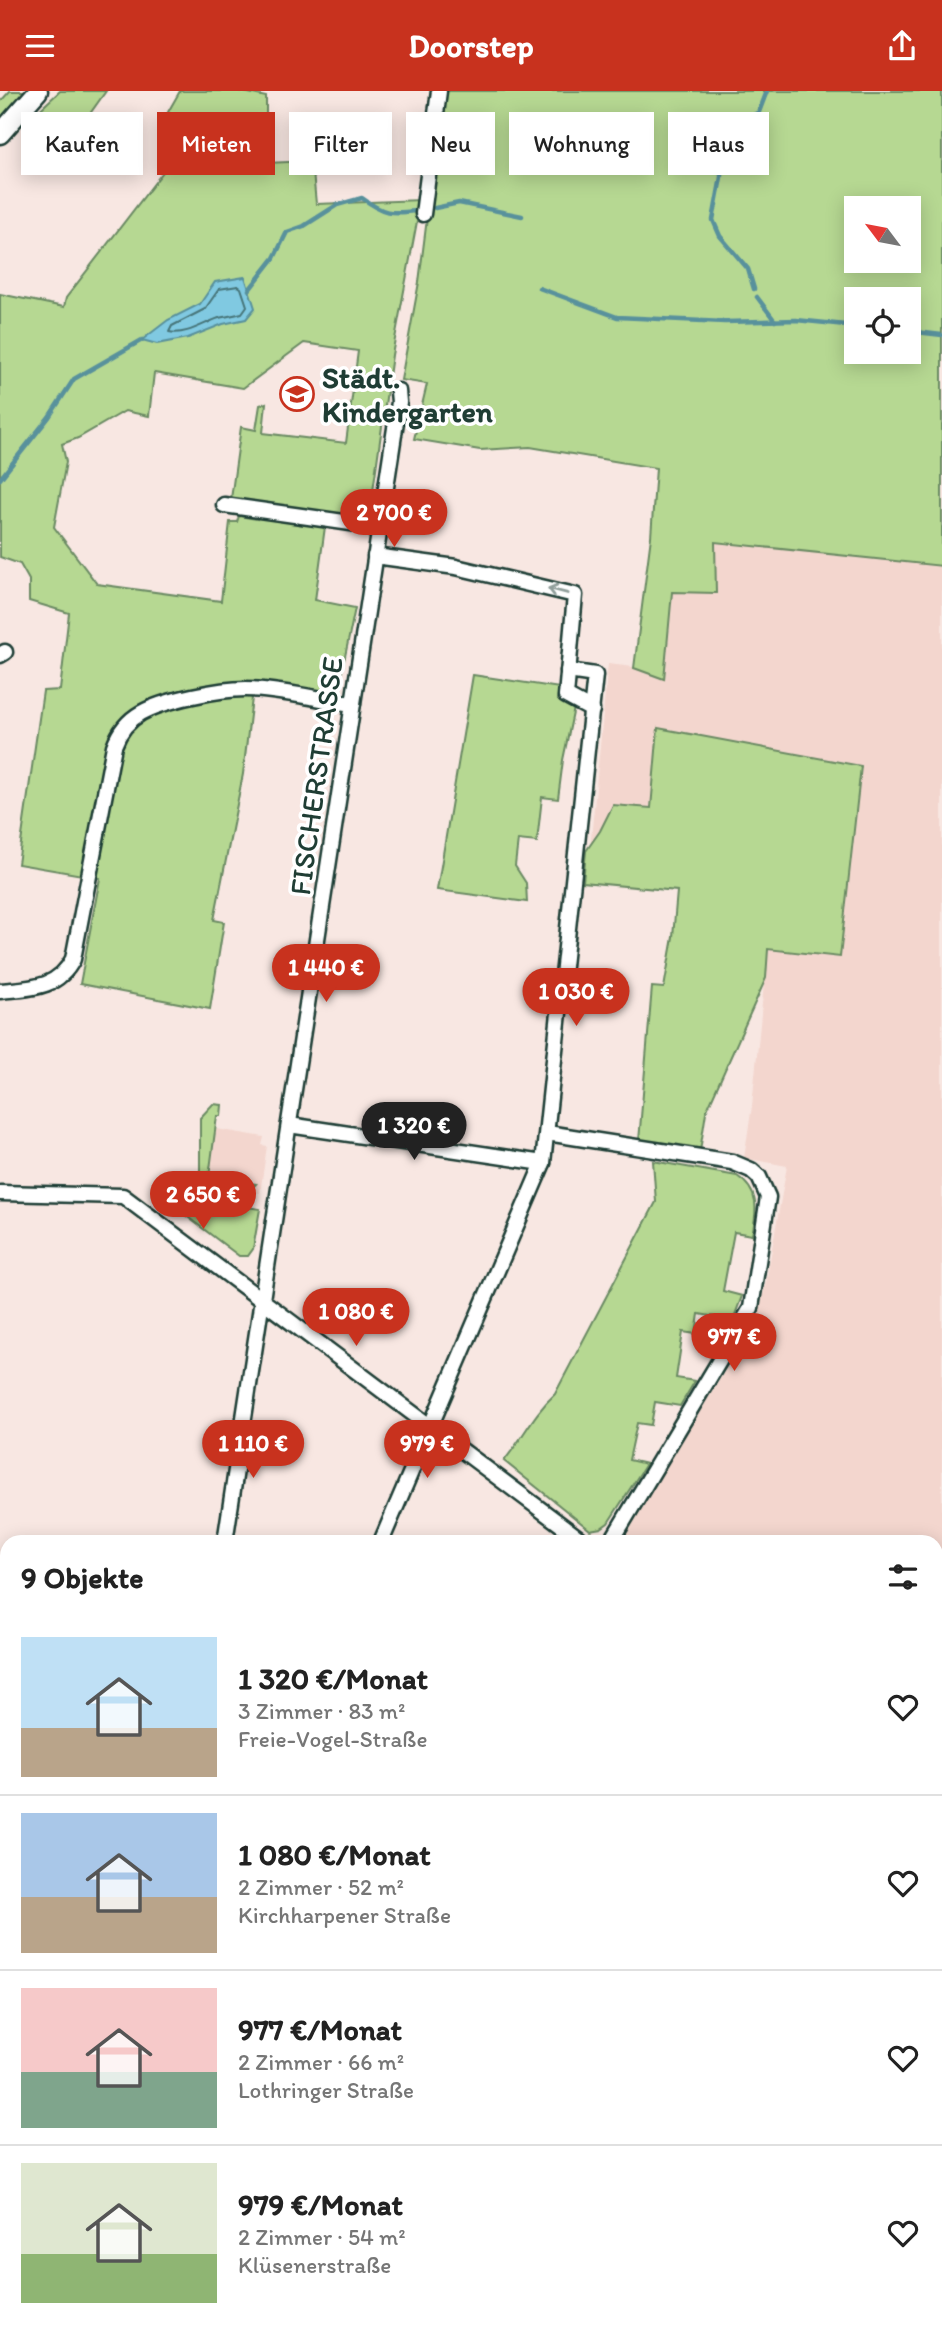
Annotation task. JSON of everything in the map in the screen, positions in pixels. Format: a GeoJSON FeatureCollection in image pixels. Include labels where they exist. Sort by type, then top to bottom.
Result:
{"type":"FeatureCollection","features":[{"type":"Feature","properties":{"kind":"street"},"geometry":{"type":"LineString","coordinates":[[0,134],[38,91]]}},
{"type":"Feature","properties":{"kind":"street"},"geometry":{"type":"LineString","coordinates":[[423,214],[439,91]]}},
{"type":"Feature","properties":{"kind":"street","name":"FISCHERSTRASSE"},"geometry":{"type":"LineString","coordinates":[[226,1535],[354,704],[399,402],[398,391]]}},
{"type":"Feature","properties":{"kind":"street"},"geometry":{"type":"LineString","coordinates":[[224,505],[379,527]]}},
{"type":"Feature","properties":{"kind":"street"},"geometry":{"type":"LineString","coordinates":[[375,556],[456,567],[575,596],[566,696],[592,710]]}},
{"type":"Feature","properties":{"kind":"street"},"geometry":{"type":"LineString","coordinates":[[384,1535],[543,1163],[595,675],[568,671]]}},
{"type":"Feature","properties":{"kind":"street"},"geometry":{"type":"LineString","coordinates":[[0,991],[40,988],[69,968],[73,959],[114,746],[118,733],[139,714],[158,705],[227,690],[249,689],[354,704]]}},
{"type":"Feature","properties":{"kind":"street"},"geometry":{"type":"LineString","coordinates":[[289,1125],[543,1163]]}},
{"type":"Feature","properties":{"kind":"street"},"geometry":{"type":"LineString","coordinates":[[547,1133],[732,1162],[751,1170],[763,1182],[769,1202],[751,1308],[615,1535]]}},
{"type":"Feature","properties":{"kind":"street"},"geometry":{"type":"LineString","coordinates":[[0,1193],[124,1196],[575,1535]]}},
{"type":"Feature","properties":{"kind":"shaded area"},"geometry":{"type":"Polygon","coordinates":[[[653,536],[942,565],[942,1535],[623,1535],[757,1319],[787,1166],[744,1158],[752,1106],[771,912],[590,849],[608,664],[634,667],[653,536]]]}},
{"type":"Feature","properties":{"kind":"shaded area"},"geometry":{"type":"Polygon","coordinates":[[[213,1104],[222,1105],[221,1116],[217,1116],[214,1132],[217,1129],[264,1137],[262,1145],[267,1146],[260,1193],[249,1192],[247,1206],[260,1209],[253,1249],[248,1256],[239,1256],[164,1199],[168,1192],[200,1192],[200,1118],[213,1104]]]}},
{"type":"Feature","properties":{"kind":"green space"},"geometry":{"type":"Polygon","coordinates":[[[10,91],[29,91],[0,123],[0,102],[10,91]]]}},
{"type":"Feature","properties":{"kind":"green space"},"geometry":{"type":"Polygon","coordinates":[[[60,91],[106,91],[91,112],[37,112],[60,91]]]}},
{"type":"Feature","properties":{"kind":"green space"},"geometry":{"type":"Polygon","coordinates":[[[180,91],[239,91],[266,97],[266,112],[168,112],[180,91]]]}},
{"type":"Feature","properties":{"kind":"green space"},"geometry":{"type":"Polygon","coordinates":[[[443,91],[942,91],[942,566],[715,542],[716,593],[672,592],[664,679],[634,668],[651,537],[656,468],[530,447],[480,450],[414,439],[427,384],[401,380],[419,282],[432,175],[495,175],[495,112],[440,112],[443,91]]]}},
{"type":"Feature","properties":{"kind":"green space"},"geometry":{"type":"Polygon","coordinates":[[[289,162],[289,175],[313,175],[316,204],[421,200],[392,355],[369,519],[327,512],[315,600],[355,608],[337,695],[254,681],[243,774],[214,920],[224,922],[210,1009],[80,984],[100,878],[18,864],[43,691],[60,690],[69,613],[29,601],[29,580],[20,564],[0,557],[0,294],[64,307],[66,298],[160,175],[275,175],[275,163],[289,162]],[[304,343],[243,388],[154,373],[149,416],[125,411],[78,438],[62,444],[66,462],[54,527],[97,584],[221,601],[230,522],[237,522],[239,516],[257,519],[256,502],[231,499],[241,427],[256,430],[260,405],[266,403],[263,433],[346,443],[358,351],[304,343]]]}},
{"type":"Feature","properties":{"kind":"green space"},"geometry":{"type":"Polygon","coordinates":[[[473,675],[560,688],[557,699],[574,708],[558,799],[542,797],[537,842],[518,840],[515,866],[526,883],[527,902],[437,890],[473,675]]]}},
{"type":"Feature","properties":{"kind":"green space"},"geometry":{"type":"Polygon","coordinates":[[[658,728],[861,766],[840,957],[768,949],[766,978],[706,1112],[700,1151],[639,1141],[652,987],[664,988],[673,937],[677,891],[583,882],[586,851],[613,805],[651,808],[658,728]]]}},
{"type":"Feature","properties":{"kind":"green space"},"geometry":{"type":"Polygon","coordinates":[[[213,1104],[222,1105],[221,1116],[217,1116],[209,1177],[256,1184],[249,1191],[247,1207],[260,1209],[253,1249],[248,1256],[239,1256],[164,1199],[168,1192],[200,1192],[200,1118],[213,1104]]]}},
{"type":"Feature","properties":{"kind":"green space"},"geometry":{"type":"Polygon","coordinates":[[[653,1161],[737,1176],[750,1188],[756,1210],[752,1235],[734,1232],[723,1291],[742,1296],[733,1320],[699,1314],[696,1334],[683,1332],[676,1378],[695,1381],[680,1406],[655,1402],[651,1425],[637,1423],[629,1460],[646,1464],[608,1523],[601,1528],[590,1530],[504,1461],[555,1394],[656,1202],[653,1161]]]}},
{"type":"Feature","properties":{"kind":"water"},"geometry":{"type":"Polygon","coordinates":[[[245,277],[255,308],[246,319],[223,324],[188,338],[157,344],[142,340],[168,320],[200,304],[215,282],[245,277]]]}},
{"type":"Feature","properties":{"kind":"waterway"},"geometry":{"type":"LineString","coordinates":[[754,289],[748,269],[720,236],[713,220],[725,135],[735,125],[759,112],[767,91]]}},
{"type":"Feature","properties":{"kind":"waterway"},"geometry":{"type":"LineString","coordinates":[[249,290],[274,258],[287,232],[304,226],[337,205],[362,198],[388,212],[416,211]]}},
{"type":"Feature","properties":{"kind":"waterway"},"geometry":{"type":"LineString","coordinates":[[435,208],[459,203],[522,216]]}},
{"type":"Feature","properties":{"kind":"waterway"},"geometry":{"type":"LineString","coordinates":[[539,288],[617,317],[725,322],[796,320],[844,325]]}},
{"type":"Feature","properties":{"kind":"waterway"},"geometry":{"type":"LineString","coordinates":[[757,297],[775,321]]}},
{"type":"Feature","properties":{"kind":"waterway"},"geometry":{"type":"LineString","coordinates":[[921,333],[942,335]]}},
{"type":"Feature","properties":{"kind":"waterway"},"geometry":{"type":"LineString","coordinates":[[0,479],[49,417],[74,379],[142,340]]}},
{"type":"Feature","properties":{"kind":"place","name":"Städt. Kindergarten"},"geometry":{"type":"Point","coordinates":[297,394]}}]}
